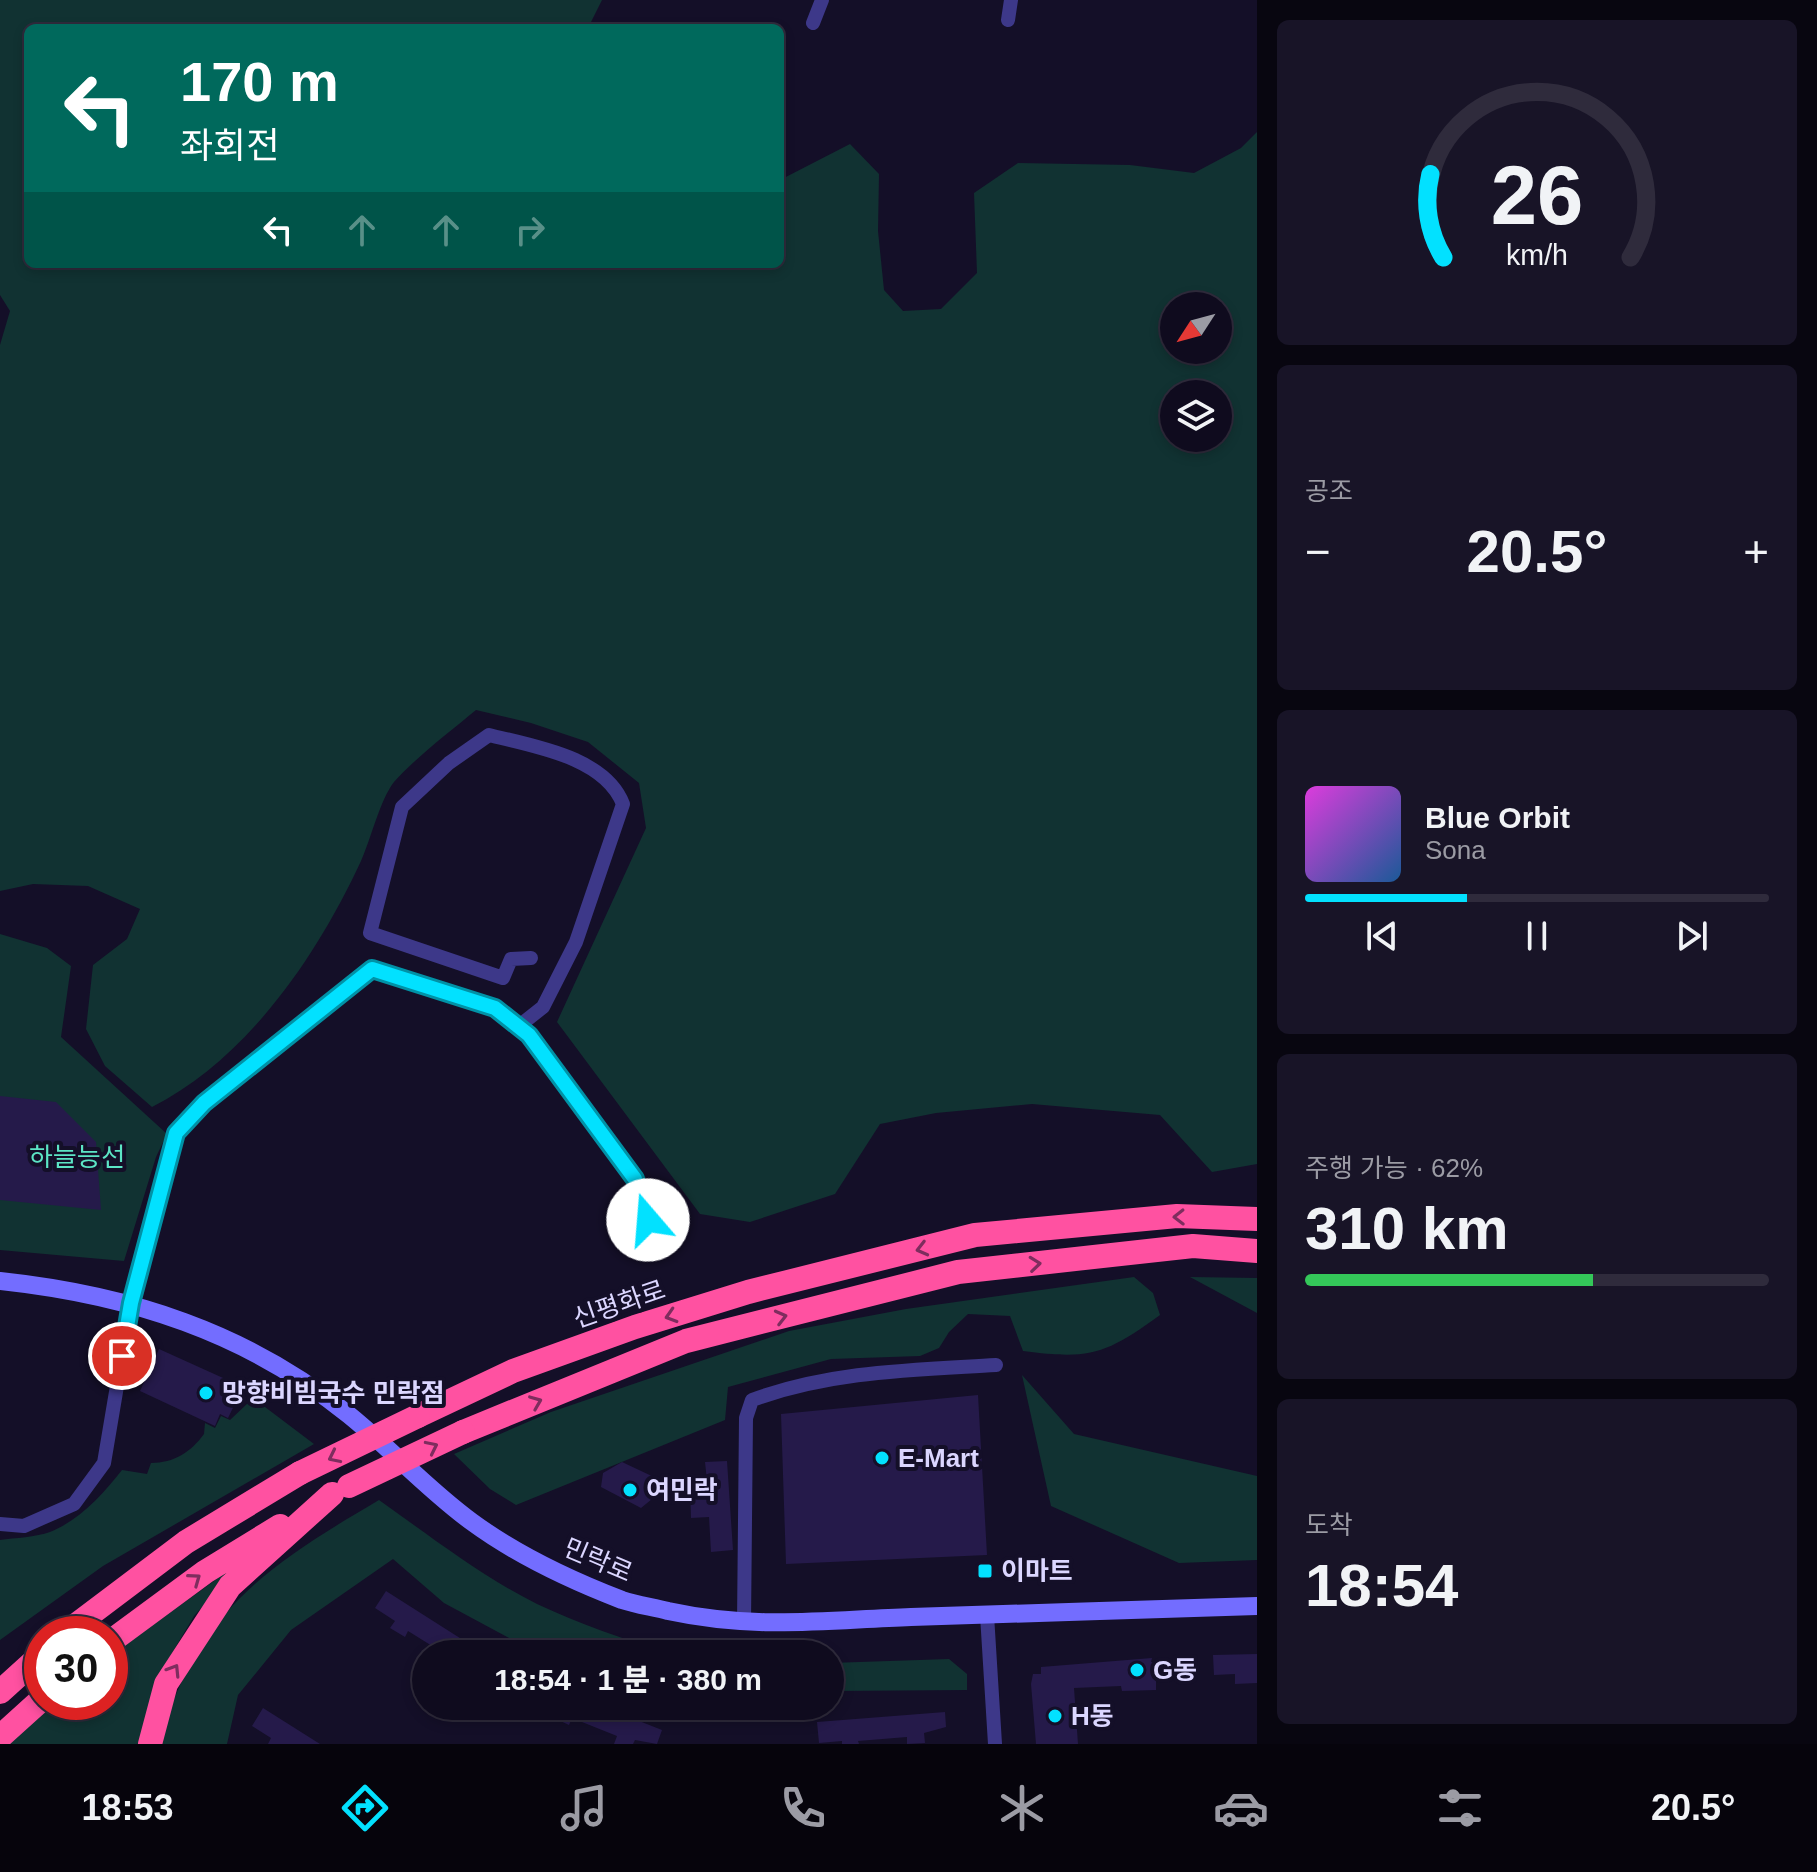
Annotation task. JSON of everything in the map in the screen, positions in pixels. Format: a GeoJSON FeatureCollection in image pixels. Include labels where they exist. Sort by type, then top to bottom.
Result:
{"type":"FeatureCollection","features":[{"type":"Feature","properties":{"kind":"highway","name":"신평화로"},"geometry":{"type":"LineString","coordinates":[[88,1616],[186,1542],[300,1473],[513,1371],[635,1327],[748,1292],[975,1235],[1177,1216],[1257,1219]]}},
{"type":"Feature","properties":{"kind":"highway"},"geometry":{"type":"LineString","coordinates":[[128,1629],[205,1572],[340,1490],[463,1432],[686,1341],[958,1272],[1193,1246],[1257,1251]]}},
{"type":"Feature","properties":{"kind":"highway"},"geometry":{"type":"LineString","coordinates":[[150,1744],[166,1684],[230,1586],[340,1490]]}},
{"type":"Feature","properties":{"kind":"highway"},"geometry":{"type":"LineString","coordinates":[[0,1692],[24,1670]]}},
{"type":"Feature","properties":{"kind":"highway"},"geometry":{"type":"LineString","coordinates":[[0,1737],[24,1715]]}},
{"type":"Feature","properties":{"kind":"main road","name":"민락로"},"geometry":{"type":"LineString","coordinates":[[0,1281],[131,1303],[189,1321],[284,1369],[349,1415],[472,1522],[539,1564],[625,1601],[704,1619],[776,1624],[1257,1606]]}},
{"type":"Feature","properties":{"kind":"street"},"geometry":{"type":"LineString","coordinates":[[813,23],[822,0]]}},
{"type":"Feature","properties":{"kind":"street"},"geometry":{"type":"LineString","coordinates":[[1008,20],[1011,0]]}},
{"type":"Feature","properties":{"kind":"street"},"geometry":{"type":"LineString","coordinates":[[519,1026],[543,1007],[576,942],[623,804],[617,788],[568,755],[489,735],[449,763],[402,807],[370,933],[503,978],[511,959],[531,958]]}},
{"type":"Feature","properties":{"kind":"street"},"geometry":{"type":"LineString","coordinates":[[0,1524],[24,1526],[74,1504],[104,1463],[131,1303],[176,1133],[204,1103],[372,969],[495,1008],[529,1035],[635,1179],[648,1220]]}},
{"type":"Feature","properties":{"kind":"street"},"geometry":{"type":"LineString","coordinates":[[744,1623],[746,1418],[752,1400],[780,1389],[845,1375],[996,1365]]}},
{"type":"Feature","properties":{"kind":"street"},"geometry":{"type":"LineString","coordinates":[[987,1615],[995,1744]]}},
{"type":"Feature","properties":{"kind":"green space"},"geometry":{"type":"Polygon","coordinates":[[[0,0],[602,0],[590,24],[24,24],[24,268],[784,268],[784,178],[850,144],[879,174],[878,231],[884,290],[903,311],[941,309],[977,273],[974,193],[1018,163],[1130,165],[1194,173],[1241,148],[1257,132],[1257,1164],[1212,1172],[1160,1115],[1032,1104],[936,1113],[880,1124],[835,1194],[750,1222],[700,1214],[557,1022],[646,828],[639,783],[588,742],[531,723],[476,710],[422,754],[394,782],[343,897],[301,968],[276,1002],[219,1062],[152,1107],[105,1066],[86,1029],[93,965],[127,939],[140,909],[88,886],[33,884],[0,891],[0,345],[10,311],[0,295],[0,0]]]}},
{"type":"Feature","properties":{"kind":"green space","name":"하늘능선"},"geometry":{"type":"Polygon","coordinates":[[[0,934],[47,948],[71,966],[61,1037],[167,1134],[156,1157],[124,1261],[0,1250],[0,934]]]}},
{"type":"Feature","properties":{"kind":"green space"},"geometry":{"type":"Polygon","coordinates":[[[1134,1277],[1153,1293],[1160,1315],[1111,1346],[1066,1355],[1023,1351],[1010,1316],[968,1314],[949,1332],[939,1348],[920,1356],[831,1359],[728,1387],[725,1420],[516,1505],[490,1489],[454,1454],[551,1412],[789,1331],[906,1309],[1134,1277]]]}},
{"type":"Feature","properties":{"kind":"green space"},"geometry":{"type":"Polygon","coordinates":[[[1190,1277],[1257,1278],[1257,1313],[1190,1277]]]}},
{"type":"Feature","properties":{"kind":"green space"},"geometry":{"type":"Polygon","coordinates":[[[1022,1375],[1074,1434],[1257,1476],[1257,1560],[1179,1563],[1051,1506],[1022,1375]]]}},
{"type":"Feature","properties":{"kind":"green space"},"geometry":{"type":"Polygon","coordinates":[[[248,1403],[265,1407],[314,1444],[103,1566],[33,1616],[24,1616],[24,1623],[0,1640],[0,1540],[38,1535],[61,1527],[90,1506],[122,1470],[147,1474],[151,1463],[174,1459],[193,1446],[204,1434],[205,1423],[215,1428],[221,1416],[230,1420],[248,1403]]]}},
{"type":"Feature","properties":{"kind":"green space"},"geometry":{"type":"Polygon","coordinates":[[[379,1500],[516,1593],[569,1618],[628,1640],[513,1640],[444,1603],[393,1559],[291,1630],[238,1695],[227,1744],[159,1744],[174,1698],[193,1659],[215,1626],[270,1571],[379,1500]]]}},
{"type":"Feature","properties":{"kind":"green space"},"geometry":{"type":"Polygon","coordinates":[[[232,1568],[230,1575],[194,1616],[159,1675],[140,1744],[7,1744],[34,1720],[128,1720],[128,1643],[232,1568]]]}},
{"type":"Feature","properties":{"kind":"green space"},"geometry":{"type":"Polygon","coordinates":[[[949,1659],[967,1674],[967,1690],[844,1691],[844,1663],[949,1659]]]}},
{"type":"Feature","properties":{"kind":"building"},"geometry":{"type":"Polygon","coordinates":[[[0,1096],[56,1102],[96,1142],[101,1210],[0,1200],[0,1096]]]}},
{"type":"Feature","properties":{"kind":"building"},"geometry":{"type":"Polygon","coordinates":[[[159,1349],[243,1387],[228,1418],[220,1414],[215,1426],[140,1391],[159,1349]]]}},
{"type":"Feature","properties":{"kind":"building","name":"E-Mart"},"geometry":{"type":"Polygon","coordinates":[[[978,1395],[987,1555],[786,1564],[781,1414],[978,1395]]]}},
{"type":"Feature","properties":{"kind":"building"},"geometry":{"type":"Polygon","coordinates":[[[727,1461],[733,1550],[711,1552],[709,1517],[691,1518],[690,1482],[707,1481],[705,1462],[727,1461]]]}},
{"type":"Feature","properties":{"kind":"building"},"geometry":{"type":"Polygon","coordinates":[[[622,1462],[656,1478],[652,1499],[641,1508],[601,1487],[603,1473],[622,1462]]]}},
{"type":"Feature","properties":{"kind":"building"},"geometry":{"type":"Polygon","coordinates":[[[386,1591],[463,1640],[422,1640],[408,1631],[405,1637],[390,1628],[395,1621],[375,1608],[386,1591]]]}},
{"type":"Feature","properties":{"kind":"building"},"geometry":{"type":"Polygon","coordinates":[[[1257,1654],[1257,1683],[1235,1684],[1235,1674],[1214,1675],[1213,1655],[1257,1654]]]}},
{"type":"Feature","properties":{"kind":"building"},"geometry":{"type":"Polygon","coordinates":[[[1152,1658],[1151,1662],[1173,1662],[1174,1678],[1156,1678],[1156,1690],[1122,1691],[1121,1686],[1074,1688],[1078,1744],[1036,1744],[1031,1684],[1033,1674],[1041,1674],[1041,1667],[1152,1658]]]}},
{"type":"Feature","properties":{"kind":"building"},"geometry":{"type":"Polygon","coordinates":[[[263,1708],[320,1744],[268,1744],[271,1738],[252,1726],[263,1708]]]}},
{"type":"Feature","properties":{"kind":"building"},"geometry":{"type":"Polygon","coordinates":[[[945,1712],[946,1727],[924,1733],[925,1743],[907,1744],[907,1737],[858,1741],[859,1744],[842,1744],[842,1741],[819,1743],[817,1722],[945,1712]]]}},
{"type":"Feature","properties":{"kind":"building"},"geometry":{"type":"Polygon","coordinates":[[[577,1720],[637,1720],[662,1730],[657,1744],[635,1740],[633,1744],[614,1744],[617,1736],[577,1720]]]}},
{"type":"Feature","properties":{"kind":"place","name":"망향비빔국수 민락점"},"geometry":{"type":"Point","coordinates":[206,1393]}},
{"type":"Feature","properties":{"kind":"place","name":"E-Mart"},"geometry":{"type":"Point","coordinates":[882,1458]}},
{"type":"Feature","properties":{"kind":"place","name":"여민락"},"geometry":{"type":"Point","coordinates":[630,1490]}},
{"type":"Feature","properties":{"kind":"place","name":"이마트"},"geometry":{"type":"Point","coordinates":[985,1571]}},
{"type":"Feature","properties":{"kind":"place","name":"G동"},"geometry":{"type":"Point","coordinates":[1137,1670]}},
{"type":"Feature","properties":{"kind":"place","name":"H동"},"geometry":{"type":"Point","coordinates":[1055,1716]}},
{"type":"Feature","properties":{"kind":"route"},"geometry":{"type":"LineString","coordinates":[[122,1356],[131,1303],[176,1133],[204,1103],[372,969],[495,1008],[529,1035],[635,1179],[648,1220]]}}]}
